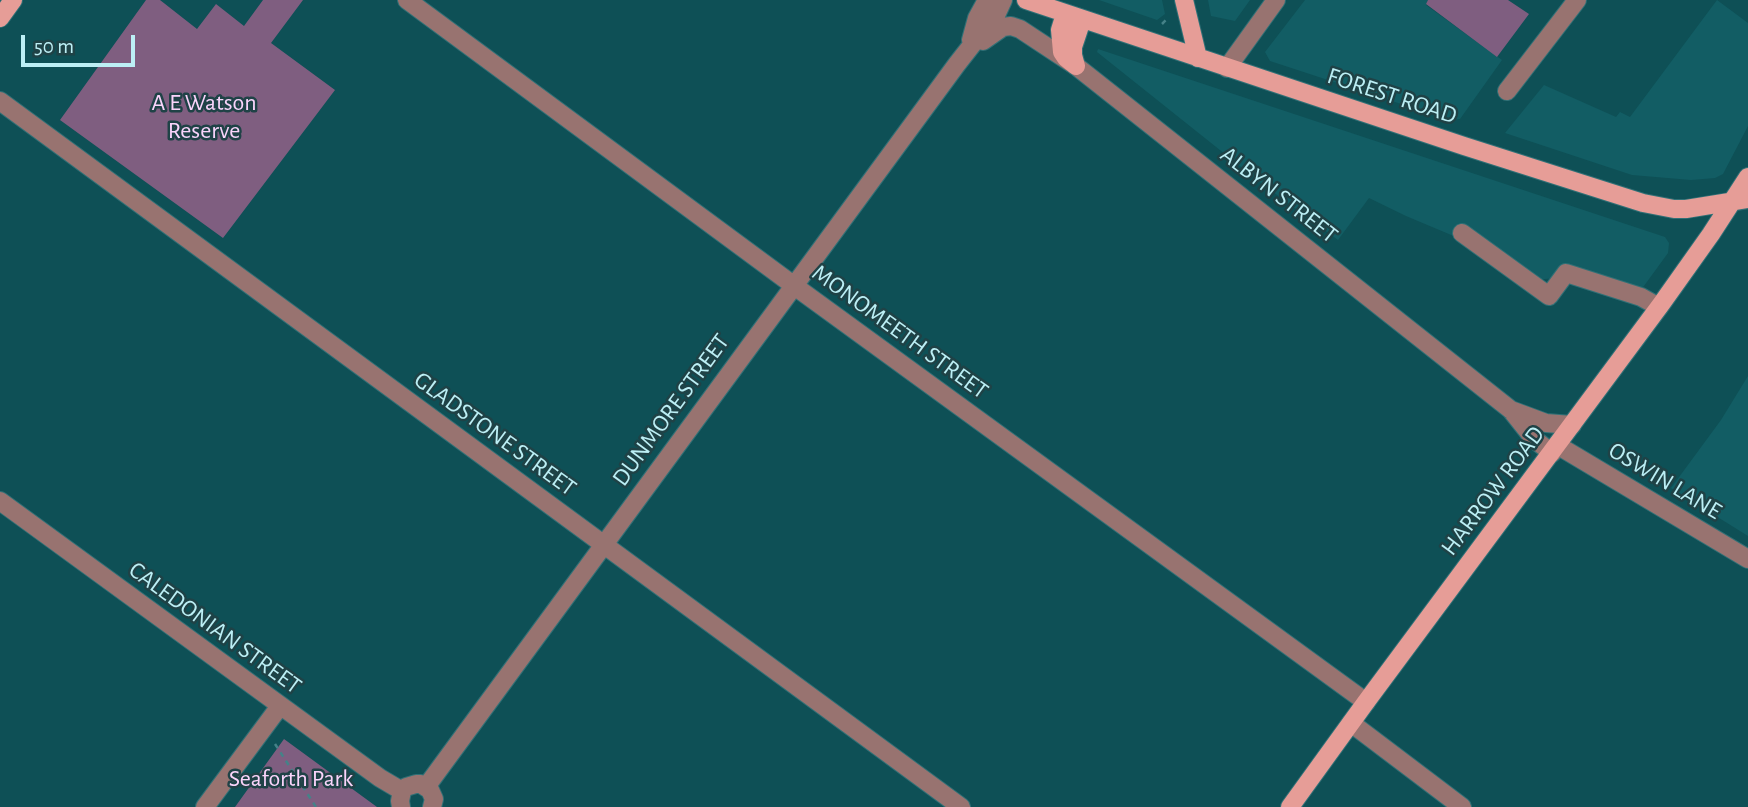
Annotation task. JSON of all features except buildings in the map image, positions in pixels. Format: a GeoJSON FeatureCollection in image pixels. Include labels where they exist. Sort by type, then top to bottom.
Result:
{"type":"FeatureCollection","features":[{"type":"Feature","properties":{"kind":"main road"},"geometry":{"type":"LineString","coordinates":[[0,18],[13,0]]}},
{"type":"Feature","properties":{"kind":"main road","name":"FOREST ROAD"},"geometry":{"type":"LineString","coordinates":[[1026,0],[1643,203],[1686,209],[1740,201]]}},
{"type":"Feature","properties":{"kind":"main road"},"geometry":{"type":"LineString","coordinates":[[1184,0],[1198,58]]}},
{"type":"Feature","properties":{"kind":"main road"},"geometry":{"type":"LineString","coordinates":[[1074,17],[1073,55],[1076,66]]}},
{"type":"Feature","properties":{"kind":"main road","name":"HARROW ROAD"},"geometry":{"type":"LineString","coordinates":[[1290,807],[1711,234],[1740,201],[1748,177]]}},
{"type":"Feature","properties":{"kind":"street","name":"MONOMEETH STREET"},"geometry":{"type":"LineString","coordinates":[[407,0],[1366,702]]}},
{"type":"Feature","properties":{"kind":"street","name":"DUNMORE STREET"},"geometry":{"type":"LineString","coordinates":[[957,64],[972,39],[977,18],[988,0]]}},
{"type":"Feature","properties":{"kind":"street","name":"DUNMORE STREET"},"geometry":{"type":"LineString","coordinates":[[426,787],[997,13],[1003,0]]}},
{"type":"Feature","properties":{"kind":"street"},"geometry":{"type":"LineString","coordinates":[[1227,68],[1276,0]]}},
{"type":"Feature","properties":{"kind":"street"},"geometry":{"type":"LineString","coordinates":[[1507,91],[1577,0]]}},
{"type":"Feature","properties":{"kind":"street","name":"DUNMORE STREET"},"geometry":{"type":"LineString","coordinates":[[957,64],[995,32],[1012,26]]}},
{"type":"Feature","properties":{"kind":"street","name":"ALBYN STREET"},"geometry":{"type":"LineString","coordinates":[[1012,26],[1076,66],[1511,410],[1534,439],[1554,449]]}},
{"type":"Feature","properties":{"kind":"street","name":"GLADSTONE STREET"},"geometry":{"type":"LineString","coordinates":[[0,101],[961,807]]}},
{"type":"Feature","properties":{"kind":"street"},"geometry":{"type":"LineString","coordinates":[[1462,233],[1549,296],[1566,273],[1645,299],[1659,307]]}},
{"type":"Feature","properties":{"kind":"street","name":"ALBYN STREET"},"geometry":{"type":"LineString","coordinates":[[1511,410],[1546,423],[1572,425]]}},
{"type":"Feature","properties":{"kind":"street","name":"OSWIN LANE"},"geometry":{"type":"LineString","coordinates":[[1554,449],[1748,559]]}},
{"type":"Feature","properties":{"kind":"street","name":"CALEDONIAN STREET"},"geometry":{"type":"LineString","coordinates":[[0,501],[380,778],[402,799]]}},
{"type":"Feature","properties":{"kind":"street"},"geometry":{"type":"LineString","coordinates":[[205,807],[280,706]]}},
{"type":"Feature","properties":{"kind":"street"},"geometry":{"type":"LineString","coordinates":[[1351,723],[1462,807]]}},
{"type":"Feature","properties":{"kind":"street"},"geometry":{"type":"LineString","coordinates":[[402,799],[406,787],[416,784],[426,787],[432,794],[432,807]]}},
{"type":"Feature","properties":{"kind":"path"},"geometry":{"type":"LineString","coordinates":[[1162,24],[1168,18]]}},
{"type":"Feature","properties":{"kind":"path"},"geometry":{"type":"LineString","coordinates":[[275,744],[316,807]]}},
{"type":"Feature","properties":{"kind":"shaded area"},"geometry":{"type":"Polygon","coordinates":[[[1099,0],[1162,0],[1165,14],[1157,20],[1099,0]]]}},
{"type":"Feature","properties":{"kind":"shaded area"},"geometry":{"type":"Polygon","coordinates":[[[1208,0],[1250,0],[1235,21],[1211,16],[1208,0]]]}},
{"type":"Feature","properties":{"kind":"shaded area"},"geometry":{"type":"Polygon","coordinates":[[[1305,0],[1428,0],[1426,5],[1502,60],[1460,119],[1450,120],[1270,61],[1265,52],[1305,0]]]}},
{"type":"Feature","properties":{"kind":"shaded area"},"geometry":{"type":"Polygon","coordinates":[[[1717,0],[1748,23],[1748,126],[1723,174],[1715,178],[1691,180],[1632,175],[1505,133],[1544,85],[1616,117],[1620,112],[1630,117],[1717,0]]]}},
{"type":"Feature","properties":{"kind":"shaded area"},"geometry":{"type":"Polygon","coordinates":[[[1098,49],[1665,237],[1669,243],[1668,253],[1641,290],[1565,265],[1555,278],[1536,280],[1456,237],[1369,198],[1338,240],[1265,186],[1097,52],[1098,49]]]}},
{"type":"Feature","properties":{"kind":"shaded area"},"geometry":{"type":"Polygon","coordinates":[[[1748,376],[1748,536],[1671,488],[1721,420],[1748,376]]]}},
{"type":"Feature","properties":{"kind":"green space","name":"A E Watson Reserve"},"geometry":{"type":"Polygon","coordinates":[[[146,0],[160,0],[197,29],[216,4],[244,26],[263,0],[303,0],[271,43],[335,90],[223,238],[60,120],[146,0]]]}},
{"type":"Feature","properties":{"kind":"green space"},"geometry":{"type":"Polygon","coordinates":[[[1428,0],[1508,0],[1529,14],[1497,57],[1426,4],[1428,0]]]}},
{"type":"Feature","properties":{"kind":"green space","name":"Seaforth Park"},"geometry":{"type":"Polygon","coordinates":[[[284,739],[377,807],[235,807],[284,739]]]}}]}
